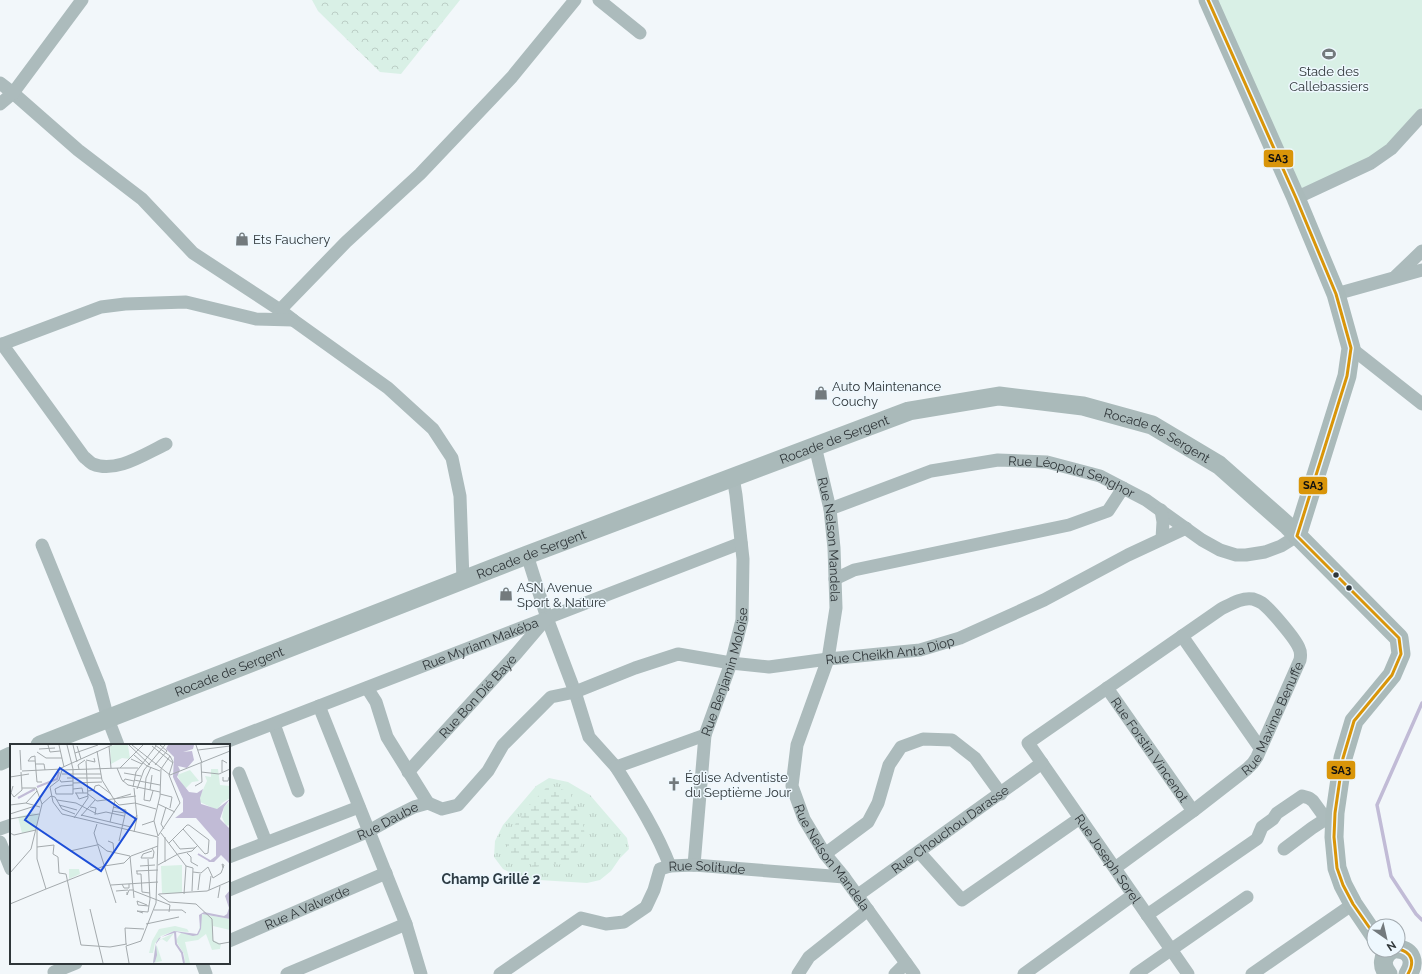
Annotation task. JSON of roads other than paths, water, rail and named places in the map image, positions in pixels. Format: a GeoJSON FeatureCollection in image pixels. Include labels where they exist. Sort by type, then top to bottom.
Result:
{"type":"FeatureCollection","features":[{"type":"Feature","properties":{"kind":"main road"},"geometry":{"type":"LineString","coordinates":[[1208,0],[1296,198],[1336,294],[1351,348],[1347,376],[1297,536]]}},
{"type":"Feature","properties":{"kind":"main road","name":"Rocade de Sergent"},"geometry":{"type":"LineString","coordinates":[[43,744],[527,555],[909,411],[999,396],[1083,406],[1152,425],[1219,465],[1297,536],[1399,638],[1401,654],[1392,675],[1354,721],[1342,758],[1330,816],[1337,868],[1343,885],[1353,904],[1366,922]]}},
{"type":"Feature","properties":{"kind":"main road"},"geometry":{"type":"LineString","coordinates":[[0,761],[10,756]]}},
{"type":"Feature","properties":{"kind":"main road"},"geometry":{"type":"LineString","coordinates":[[1406,950],[1422,943]]}},
{"type":"Feature","properties":{"kind":"main road"},"geometry":{"type":"LineString","coordinates":[[1406,952],[1412,958],[1414,966]]}},
{"type":"Feature","properties":{"kind":"street"},"geometry":{"type":"LineString","coordinates":[[0,104],[13,93],[82,0]]}},
{"type":"Feature","properties":{"kind":"street"},"geometry":{"type":"LineString","coordinates":[[280,310],[346,242],[420,174],[512,77],[575,0]]}},
{"type":"Feature","properties":{"kind":"street"},"geometry":{"type":"LineString","coordinates":[[599,0],[640,33]]}},
{"type":"Feature","properties":{"kind":"street"},"geometry":{"type":"LineString","coordinates":[[0,84],[13,93],[78,150],[142,199],[193,253],[280,310],[388,388],[433,429],[452,458],[460,496],[463,580]]}},
{"type":"Feature","properties":{"kind":"street"},"geometry":{"type":"LineString","coordinates":[[1296,198],[1371,163],[1391,149],[1422,115]]}},
{"type":"Feature","properties":{"kind":"street"},"geometry":{"type":"LineString","coordinates":[[1395,278],[1422,251]]}},
{"type":"Feature","properties":{"kind":"street"},"geometry":{"type":"LineString","coordinates":[[1336,294],[1422,270]]}},
{"type":"Feature","properties":{"kind":"street"},"geometry":{"type":"LineString","coordinates":[[166,444],[124,464],[106,467],[93,464],[84,456],[1,344],[101,307],[125,304],[186,302],[256,319],[293,320]]}},
{"type":"Feature","properties":{"kind":"street"},"geometry":{"type":"LineString","coordinates":[[1351,348],[1422,404]]}},
{"type":"Feature","properties":{"kind":"street","name":"Rue Nelson Mandela"},"geometry":{"type":"LineString","coordinates":[[815,446],[830,509],[834,548],[836,608],[828,659],[797,745],[792,786],[804,819],[825,854],[858,895],[914,974]]}},
{"type":"Feature","properties":{"kind":"street","name":"Rue Léopold Senghor"},"geometry":{"type":"LineString","coordinates":[[830,509],[931,472],[998,460],[1047,462],[1100,476],[1146,500],[1202,540],[1220,550],[1236,555],[1265,552],[1281,546],[1297,536]]}},
{"type":"Feature","properties":{"kind":"street","name":"Rue Benjamin Moloïse"},"geometry":{"type":"LineString","coordinates":[[694,865],[705,735],[731,663],[742,620],[743,559],[733,477]]}},
{"type":"Feature","properties":{"kind":"street"},"geometry":{"type":"LineString","coordinates":[[835,579],[854,570],[1069,525],[1108,512],[1123,488]]}},
{"type":"Feature","properties":{"kind":"street"},"geometry":{"type":"LineString","coordinates":[[1161,510],[1163,522],[1162,539]]}},
{"type":"Feature","properties":{"kind":"street","name":"Rue Cheikh Anta Diop"},"geometry":{"type":"LineString","coordinates":[[575,692],[635,668],[678,654],[731,663],[769,667],[828,659],[920,650],[960,638],[1044,600],[1128,556],[1186,528]]}},
{"type":"Feature","properties":{"kind":"street","name":"Rue Myriam Makéba"},"geometry":{"type":"LineString","coordinates":[[221,744],[741,543]]}},
{"type":"Feature","properties":{"kind":"street"},"geometry":{"type":"LineString","coordinates":[[42,545],[99,685],[108,719],[118,744]]}},
{"type":"Feature","properties":{"kind":"street"},"geometry":{"type":"LineString","coordinates":[[527,555],[547,618],[575,692],[589,737],[616,767],[640,804],[653,828],[670,866]]}},
{"type":"Feature","properties":{"kind":"street","name":"Rue Maxime Benuffe"},"geometry":{"type":"LineString","coordinates":[[1028,743],[1221,609],[1234,602],[1246,598],[1261,602],[1289,632],[1297,643],[1300,649],[1300,660],[1255,760],[1250,766],[1193,810],[1115,868]]}},
{"type":"Feature","properties":{"kind":"street","name":"Rue Bon Dié Baye"},"geometry":{"type":"LineString","coordinates":[[408,772],[547,618]]}},
{"type":"Feature","properties":{"kind":"street"},"geometry":{"type":"LineString","coordinates":[[1182,636],[1260,748]]}},
{"type":"Feature","properties":{"kind":"street"},"geometry":{"type":"LineString","coordinates":[[367,688],[376,702],[387,737],[428,803]]}},
{"type":"Feature","properties":{"kind":"street","name":"Rue Forstin Vincenot"},"geometry":{"type":"LineString","coordinates":[[1107,688],[1193,810]]}},
{"type":"Feature","properties":{"kind":"street","name":"Rue Daube"},"geometry":{"type":"LineString","coordinates":[[230,890],[369,831],[414,807],[428,803],[442,809],[458,805],[488,770],[503,745],[540,707],[551,697],[575,692]]}},
{"type":"Feature","properties":{"kind":"street"},"geometry":{"type":"LineString","coordinates":[[319,706],[406,924],[421,974]]}},
{"type":"Feature","properties":{"kind":"street"},"geometry":{"type":"LineString","coordinates":[[274,724],[298,791]]}},
{"type":"Feature","properties":{"kind":"street"},"geometry":{"type":"LineString","coordinates":[[616,767],[705,735]]}},
{"type":"Feature","properties":{"kind":"street"},"geometry":{"type":"LineString","coordinates":[[825,854],[868,822],[878,802],[889,765],[901,747],[923,739],[952,740],[976,758],[1001,794]]}},
{"type":"Feature","properties":{"kind":"street","name":"Rue Joseph Sorel"},"geometry":{"type":"LineString","coordinates":[[1028,743],[1188,974]]}},
{"type":"Feature","properties":{"kind":"street","name":"Rue Chouchou Darasse"},"geometry":{"type":"LineString","coordinates":[[858,895],[1001,794],[1042,763]]}},
{"type":"Feature","properties":{"kind":"street"},"geometry":{"type":"LineString","coordinates":[[239,774],[266,842]]}},
{"type":"Feature","properties":{"kind":"street"},"geometry":{"type":"LineString","coordinates":[[1147,915],[1257,839],[1261,828],[1273,820],[1277,813],[1299,797],[1305,796],[1330,816],[1284,849]]}},
{"type":"Feature","properties":{"kind":"street"},"geometry":{"type":"LineString","coordinates":[[230,857],[359,807]]}},
{"type":"Feature","properties":{"kind":"street"},"geometry":{"type":"LineString","coordinates":[[919,852],[962,900],[1080,818]]}},
{"type":"Feature","properties":{"kind":"street"},"geometry":{"type":"LineString","coordinates":[[0,829],[10,825]]}},
{"type":"Feature","properties":{"kind":"street"},"geometry":{"type":"LineString","coordinates":[[0,842],[10,867]]}},
{"type":"Feature","properties":{"kind":"street","name":"Rue Solitude"},"geometry":{"type":"LineString","coordinates":[[500,974],[580,918],[606,924],[624,922],[646,907],[654,890],[660,869],[670,866],[694,865],[844,877]]}},
{"type":"Feature","properties":{"kind":"street","name":"Rue A Valverde"},"geometry":{"type":"LineString","coordinates":[[230,942],[386,873]]}},
{"type":"Feature","properties":{"kind":"street"},"geometry":{"type":"LineString","coordinates":[[1024,974],[1133,895]]}},
{"type":"Feature","properties":{"kind":"street"},"geometry":{"type":"LineString","coordinates":[[1136,974],[1247,897]]}},
{"type":"Feature","properties":{"kind":"street"},"geometry":{"type":"LineString","coordinates":[[1252,974],[1353,904]]}},
{"type":"Feature","properties":{"kind":"street"},"geometry":{"type":"LineString","coordinates":[[798,974],[809,957],[868,910]]}},
{"type":"Feature","properties":{"kind":"street"},"geometry":{"type":"LineString","coordinates":[[287,974],[406,924]]}},
{"type":"Feature","properties":{"kind":"street"},"geometry":{"type":"LineString","coordinates":[[895,974],[906,963]]}},
{"type":"Feature","properties":{"kind":"street"},"geometry":{"type":"LineString","coordinates":[[52,970],[73,964]]}},
{"type":"Feature","properties":{"kind":"street"},"geometry":{"type":"LineString","coordinates":[[202,964],[206,974]]}},
{"type":"Feature","properties":{"kind":"waterway"},"geometry":{"type":"LineString","coordinates":[[1422,703],[1377,805],[1391,876],[1416,914],[1422,920]]}},
{"type":"Feature","properties":{"kind":"place","name":"Stade des Callebassiers"},"geometry":{"type":"Point","coordinates":[1329,54]}},
{"type":"Feature","properties":{"kind":"place","name":"Ets Fauchery"},"geometry":{"type":"Point","coordinates":[242,239]}},
{"type":"Feature","properties":{"kind":"place","name":"Auto Maintenance Couchy"},"geometry":{"type":"Point","coordinates":[821,393]}},
{"type":"Feature","properties":{"kind":"place","name":"ASN Avenue Sport & Nature"},"geometry":{"type":"Point","coordinates":[506,594]}},
{"type":"Feature","properties":{"kind":"place","name":"Église Adventiste du Septième Jour"},"geometry":{"type":"Point","coordinates":[674,784]}},
{"type":"Feature","properties":{"kind":"district","name":"Champ Grillé 2"},"geometry":{"type":"Point","coordinates":[491,879]}}]}
